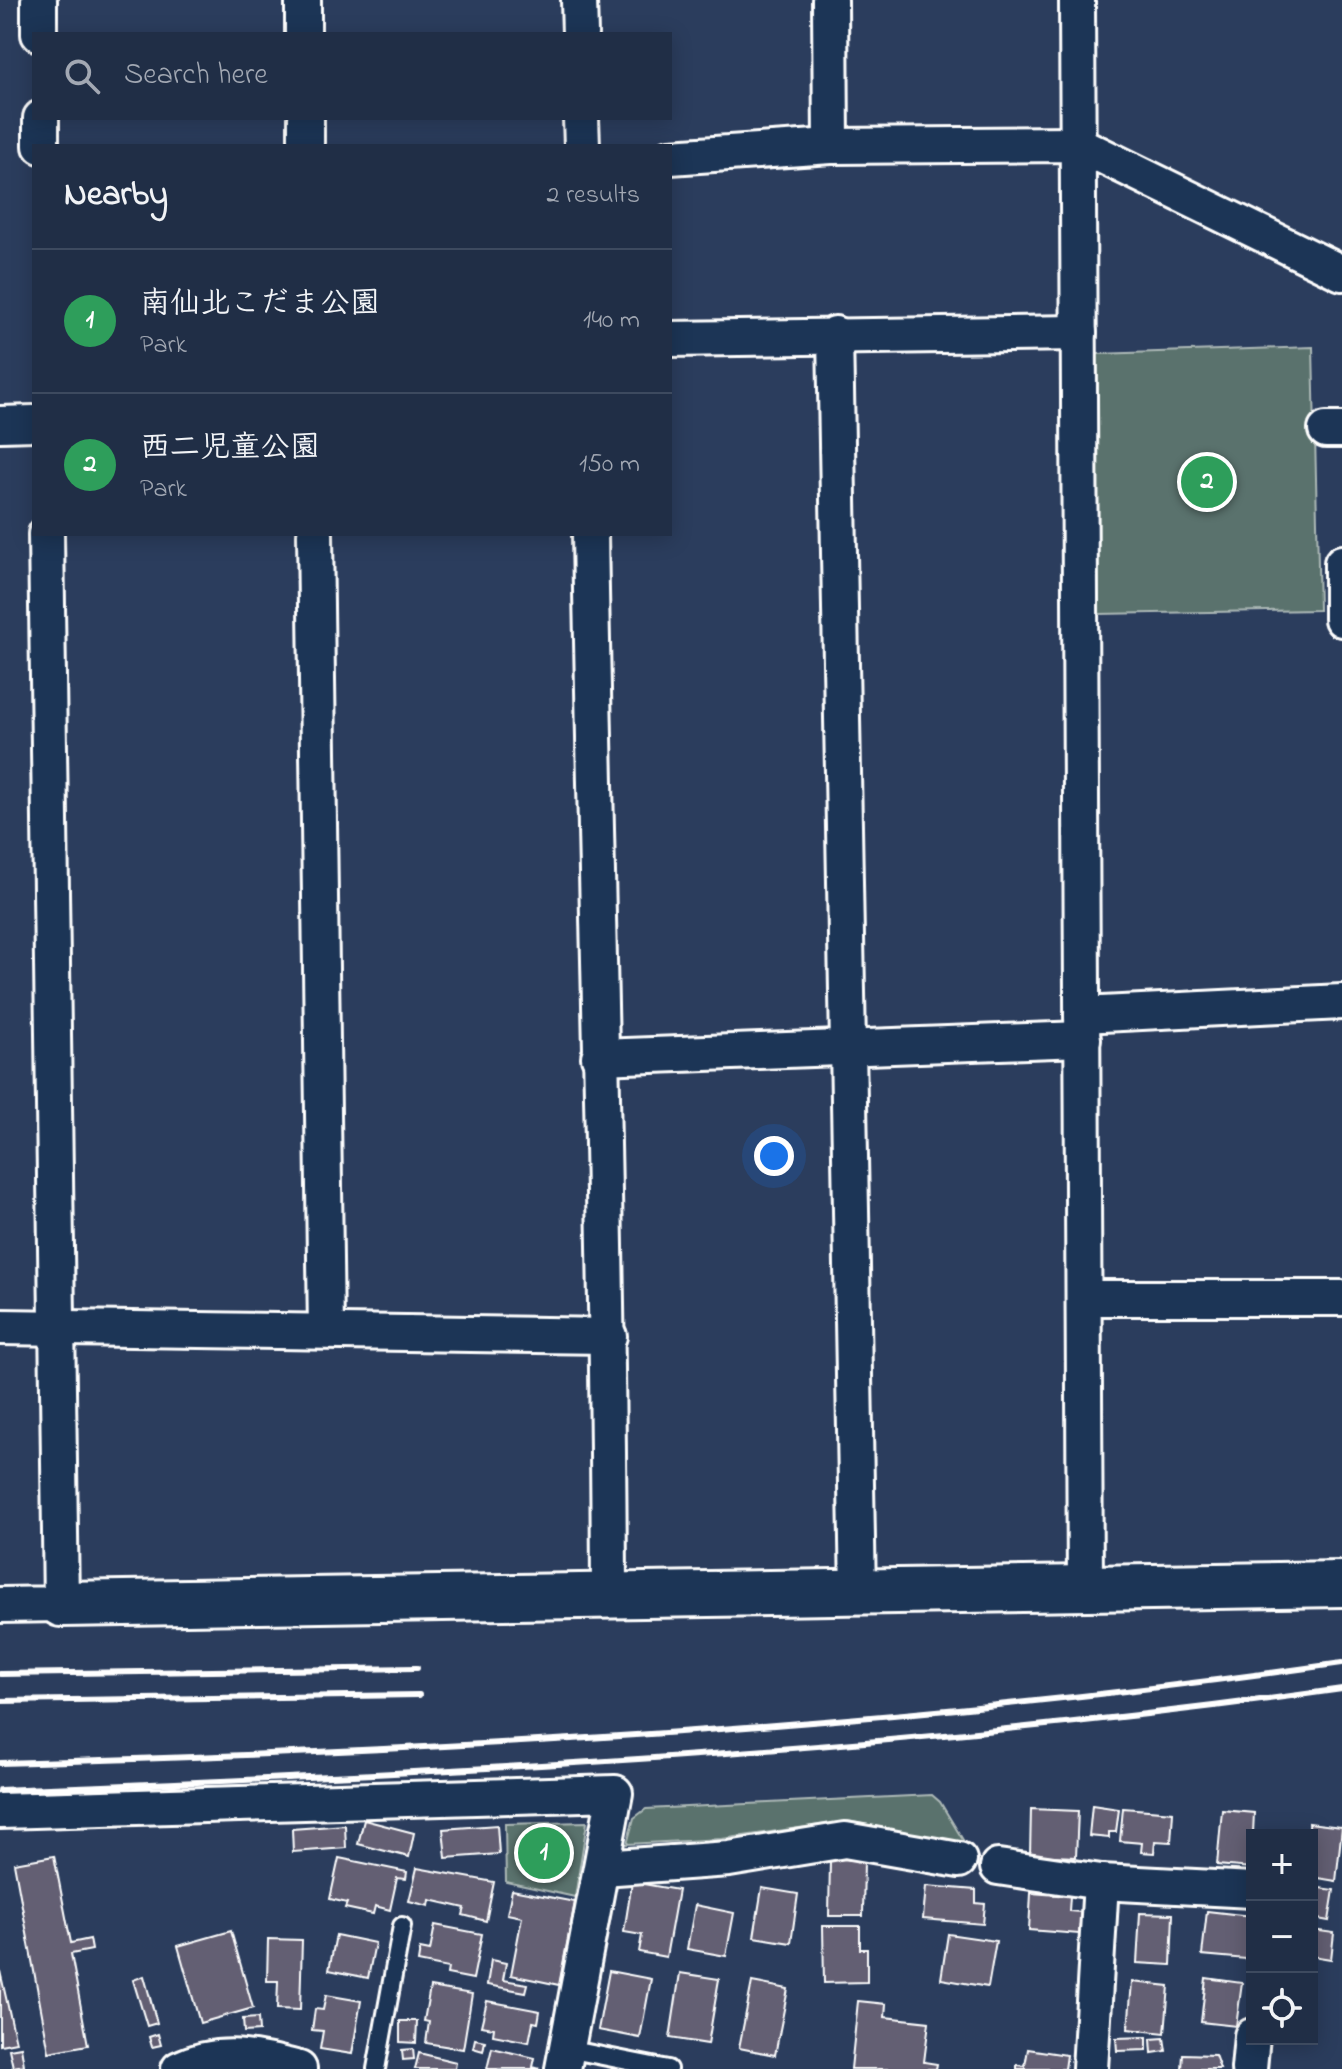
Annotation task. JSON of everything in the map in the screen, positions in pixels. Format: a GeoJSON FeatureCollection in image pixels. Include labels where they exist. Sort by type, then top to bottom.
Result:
{"type":"FeatureCollection","features":[{"type":"Feature","properties":{"kind":"street"},"geometry":{"type":"LineString","coordinates":[[39,0],[39,32]]}},
{"type":"Feature","properties":{"kind":"street"},"geometry":{"type":"LineString","coordinates":[[303,0],[303,32]]}},
{"type":"Feature","properties":{"kind":"street"},"geometry":{"type":"LineString","coordinates":[[579,0],[580,32]]}},
{"type":"Feature","properties":{"kind":"street"},"geometry":{"type":"LineString","coordinates":[[830,0],[831,146]]}},
{"type":"Feature","properties":{"kind":"street"},"geometry":{"type":"LineString","coordinates":[[1077,0],[1085,1590]]}},
{"type":"Feature","properties":{"kind":"street"},"geometry":{"type":"LineString","coordinates":[[41,120],[41,144]]}},
{"type":"Feature","properties":{"kind":"street"},"geometry":{"type":"LineString","coordinates":[[306,120],[306,144]]}},
{"type":"Feature","properties":{"kind":"street"},"geometry":{"type":"LineString","coordinates":[[581,120],[582,144]]}},
{"type":"Feature","properties":{"kind":"street"},"geometry":{"type":"LineString","coordinates":[[672,157],[831,146],[1078,144],[1342,273]]}},
{"type":"Feature","properties":{"kind":"street"},"geometry":{"type":"LineString","coordinates":[[672,339],[835,334],[1079,333]]}},
{"type":"Feature","properties":{"kind":"street"},"geometry":{"type":"LineString","coordinates":[[835,334],[858,1594]]}},
{"type":"Feature","properties":{"kind":"street"},"geometry":{"type":"LineString","coordinates":[[0,424],[32,423]]}},
{"type":"Feature","properties":{"kind":"street"},"geometry":{"type":"LineString","coordinates":[[46,536],[61,1604]]}},
{"type":"Feature","properties":{"kind":"street"},"geometry":{"type":"LineString","coordinates":[[315,536],[326,1331]]}},
{"type":"Feature","properties":{"kind":"street"},"geometry":{"type":"LineString","coordinates":[[590,536],[599,1057],[609,1336],[609,1598]]}},
{"type":"Feature","properties":{"kind":"street"},"geometry":{"type":"LineString","coordinates":[[1342,563],[1342,619]]}},
{"type":"Feature","properties":{"kind":"street"},"geometry":{"type":"LineString","coordinates":[[599,1057],[847,1048],[1342,1002]]}},
{"type":"Feature","properties":{"kind":"street"},"geometry":{"type":"LineString","coordinates":[[1084,1298],[1342,1298]]}},
{"type":"Feature","properties":{"kind":"street"},"geometry":{"type":"LineString","coordinates":[[0,1327],[609,1336]]}},
{"type":"Feature","properties":{"kind":"street"},"geometry":{"type":"LineString","coordinates":[[0,1605],[609,1598],[1342,1584]]}},
{"type":"Feature","properties":{"kind":"street"},"geometry":{"type":"LineString","coordinates":[[0,1811],[615,1793],[565,2059]]}},
{"type":"Feature","properties":{"kind":"street"},"geometry":{"type":"LineString","coordinates":[[602,1868],[729,1859],[845,1840],[959,1860]]}},
{"type":"Feature","properties":{"kind":"street"},"geometry":{"type":"LineString","coordinates":[[998,1867],[1101,1882],[1246,1890]]}},
{"type":"Feature","properties":{"kind":"street"},"geometry":{"type":"LineString","coordinates":[[1090,2069],[1101,1882]]}},
{"type":"Feature","properties":{"kind":"street"},"geometry":{"type":"LineString","coordinates":[[1249,2069],[1251,2045]]}},
{"type":"Feature","properties":{"kind":"street"},"geometry":{"type":"LineString","coordinates":[[179,2069],[194,2062],[245,2055],[299,2069]]}},
{"type":"Feature","properties":{"kind":"lane"},"geometry":{"type":"LineString","coordinates":[[376,2069],[402,1926]]}},
{"type":"Feature","properties":{"kind":"lane"},"geometry":{"type":"LineString","coordinates":[[565,2059],[668,2069]]}},
{"type":"Feature","properties":{"kind":"green space"},"geometry":{"type":"Polygon","coordinates":[[[1313,347],[1319,610],[1098,614],[1097,354],[1313,347]]]}},
{"type":"Feature","properties":{"kind":"green space"},"geometry":{"type":"Polygon","coordinates":[[[932,1795],[940,1802],[966,1845],[848,1821],[722,1839],[627,1844],[634,1818],[646,1809],[932,1795]]]}},
{"type":"Feature","properties":{"kind":"green space"},"geometry":{"type":"Polygon","coordinates":[[[587,1822],[575,1897],[506,1882],[505,1824],[587,1822]]]}},
{"type":"Feature","properties":{"kind":"building"},"geometry":{"type":"Polygon","coordinates":[[[1092,1805],[1119,1809],[1116,1832],[1109,1832],[1109,1838],[1089,1836],[1092,1805]]]}},
{"type":"Feature","properties":{"kind":"building"},"geometry":{"type":"Polygon","coordinates":[[[1123,1808],[1173,1812],[1171,1842],[1155,1841],[1154,1853],[1141,1852],[1142,1843],[1120,1841],[1123,1808]]]}},
{"type":"Feature","properties":{"kind":"building"},"geometry":{"type":"Polygon","coordinates":[[[1031,1809],[1078,1811],[1076,1857],[1030,1855],[1031,1809]]]}},
{"type":"Feature","properties":{"kind":"building"},"geometry":{"type":"Polygon","coordinates":[[[1222,1810],[1254,1813],[1253,1829],[1246,1829],[1246,1867],[1217,1865],[1222,1810]]]}},
{"type":"Feature","properties":{"kind":"building"},"geometry":{"type":"Polygon","coordinates":[[[364,1820],[414,1833],[409,1857],[358,1844],[364,1820]]]}},
{"type":"Feature","properties":{"kind":"building"},"geometry":{"type":"Polygon","coordinates":[[[1309,1823],[1342,1827],[1336,1881],[1318,1878],[1318,1829],[1309,1829],[1309,1823]]]}},
{"type":"Feature","properties":{"kind":"building"},"geometry":{"type":"Polygon","coordinates":[[[345,1825],[346,1848],[293,1852],[292,1829],[345,1825]]]}},
{"type":"Feature","properties":{"kind":"building"},"geometry":{"type":"Polygon","coordinates":[[[497,1825],[499,1854],[446,1858],[443,1829],[497,1825]]]}},
{"type":"Feature","properties":{"kind":"building"},"geometry":{"type":"Polygon","coordinates":[[[54,1856],[71,1943],[90,1939],[92,1950],[71,1954],[88,2045],[49,2052],[14,1863],[54,1856]]]}},
{"type":"Feature","properties":{"kind":"building"},"geometry":{"type":"Polygon","coordinates":[[[339,1858],[407,1872],[406,1879],[397,1878],[390,1910],[375,1906],[373,1914],[345,1908],[347,1903],[330,1899],[339,1858]]]}},
{"type":"Feature","properties":{"kind":"building"},"geometry":{"type":"Polygon","coordinates":[[[830,1859],[864,1859],[863,1916],[829,1916],[830,1859]]]}},
{"type":"Feature","properties":{"kind":"building"},"geometry":{"type":"Polygon","coordinates":[[[417,1868],[494,1882],[486,1921],[463,1915],[465,1908],[430,1900],[429,1906],[409,1901],[417,1868]]]}},
{"type":"Feature","properties":{"kind":"building"},"geometry":{"type":"Polygon","coordinates":[[[632,1882],[678,1890],[666,1957],[639,1952],[642,1935],[624,1932],[632,1882]]]}},
{"type":"Feature","properties":{"kind":"building"},"geometry":{"type":"Polygon","coordinates":[[[926,1886],[976,1890],[976,1903],[985,1904],[983,1924],[923,1919],[926,1886]]]}},
{"type":"Feature","properties":{"kind":"building"},"geometry":{"type":"Polygon","coordinates":[[[762,1888],[798,1894],[791,1943],[754,1937],[762,1888]]]}},
{"type":"Feature","properties":{"kind":"building"},"geometry":{"type":"Polygon","coordinates":[[[1318,1888],[1334,1890],[1329,1921],[1318,1919],[1318,1888]]]}},
{"type":"Feature","properties":{"kind":"building"},"geometry":{"type":"Polygon","coordinates":[[[512,1890],[575,1902],[559,1985],[511,1975],[522,1917],[507,1914],[512,1890]]]}},
{"type":"Feature","properties":{"kind":"building"},"geometry":{"type":"Polygon","coordinates":[[[1031,1893],[1070,1896],[1069,1911],[1081,1912],[1079,1934],[1029,1930],[1031,1893]]]}},
{"type":"Feature","properties":{"kind":"building"},"geometry":{"type":"Polygon","coordinates":[[[695,1905],[734,1913],[726,1956],[687,1949],[695,1905]]]}},
{"type":"Feature","properties":{"kind":"building"},"geometry":{"type":"Polygon","coordinates":[[[1207,1911],[1246,1916],[1246,1959],[1202,1955],[1207,1911]]]}},
{"type":"Feature","properties":{"kind":"building"},"geometry":{"type":"Polygon","coordinates":[[[1140,1913],[1173,1914],[1171,1965],[1137,1963],[1140,1913]]]}},
{"type":"Feature","properties":{"kind":"building"},"geometry":{"type":"Polygon","coordinates":[[[435,1925],[482,1934],[473,1979],[447,1974],[448,1968],[418,1962],[420,1949],[430,1951],[435,1925]]]}},
{"type":"Feature","properties":{"kind":"building"},"geometry":{"type":"Polygon","coordinates":[[[823,1926],[860,1926],[860,1949],[867,1949],[867,1982],[824,1983],[823,1926]]]}},
{"type":"Feature","properties":{"kind":"building"},"geometry":{"type":"Polygon","coordinates":[[[231,1931],[253,2008],[200,2023],[178,1946],[231,1931]]]}},
{"type":"Feature","properties":{"kind":"building"},"geometry":{"type":"Polygon","coordinates":[[[1318,1931],[1334,1933],[1331,1959],[1318,1957],[1318,1931]]]}},
{"type":"Feature","properties":{"kind":"building"},"geometry":{"type":"Polygon","coordinates":[[[948,1934],[996,1941],[988,1987],[941,1979],[948,1934]]]}},
{"type":"Feature","properties":{"kind":"building"},"geometry":{"type":"Polygon","coordinates":[[[336,1935],[375,1943],[368,1978],[329,1970],[336,1935]]]}},
{"type":"Feature","properties":{"kind":"building"},"geometry":{"type":"Polygon","coordinates":[[[268,1939],[302,1940],[300,2010],[277,2009],[278,1981],[267,1981],[268,1939]]]}},
{"type":"Feature","properties":{"kind":"building"},"geometry":{"type":"Polygon","coordinates":[[[491,1960],[506,1963],[503,1980],[528,1984],[526,1992],[487,1985],[491,1960]]]}},
{"type":"Feature","properties":{"kind":"building"},"geometry":{"type":"Polygon","coordinates":[[[0,1971],[16,2042],[0,2045],[0,1971]]]}},
{"type":"Feature","properties":{"kind":"building"},"geometry":{"type":"Polygon","coordinates":[[[609,1971],[651,1979],[640,2038],[598,2030],[609,1971]]]}},
{"type":"Feature","properties":{"kind":"building"},"geometry":{"type":"Polygon","coordinates":[[[680,1973],[719,1979],[708,2044],[670,2038],[680,1973]]]}},
{"type":"Feature","properties":{"kind":"building"},"geometry":{"type":"Polygon","coordinates":[[[144,1976],[157,2023],[147,2026],[133,1980],[144,1976]]]}},
{"type":"Feature","properties":{"kind":"building"},"geometry":{"type":"Polygon","coordinates":[[[1206,1978],[1242,1983],[1236,2026],[1201,2022],[1206,1978]]]}},
{"type":"Feature","properties":{"kind":"building"},"geometry":{"type":"Polygon","coordinates":[[[752,1982],[788,1989],[775,2055],[739,2048],[752,1982]]]}},
{"type":"Feature","properties":{"kind":"building"},"geometry":{"type":"Polygon","coordinates":[[[1132,1982],[1169,1986],[1165,2033],[1128,2029],[1132,1982]]]}},
{"type":"Feature","properties":{"kind":"building"},"geometry":{"type":"Polygon","coordinates":[[[430,1987],[472,1994],[463,2049],[426,2043],[429,2022],[424,2021],[430,1987]]]}},
{"type":"Feature","properties":{"kind":"building"},"geometry":{"type":"Polygon","coordinates":[[[326,1995],[361,2001],[352,2054],[320,2049],[323,2031],[312,2030],[315,2009],[323,2010],[326,1995]]]}},
{"type":"Feature","properties":{"kind":"building"},"geometry":{"type":"Polygon","coordinates":[[[487,2001],[540,2011],[538,2023],[533,2022],[529,2042],[493,2035],[494,2028],[481,2026],[487,2001]]]}},
{"type":"Feature","properties":{"kind":"building"},"geometry":{"type":"Polygon","coordinates":[[[858,2001],[886,2004],[885,2017],[929,2022],[924,2062],[937,2064],[936,2069],[851,2069],[858,2001]]]}},
{"type":"Feature","properties":{"kind":"building"},"geometry":{"type":"Polygon","coordinates":[[[258,2018],[259,2031],[244,2032],[243,2019],[258,2018]]]}},
{"type":"Feature","properties":{"kind":"building"},"geometry":{"type":"Polygon","coordinates":[[[400,2021],[417,2021],[416,2043],[400,2042],[400,2021]]]}},
{"type":"Feature","properties":{"kind":"building"},"geometry":{"type":"Polygon","coordinates":[[[158,2034],[161,2045],[152,2047],[149,2037],[158,2034]]]}},
{"type":"Feature","properties":{"kind":"building"},"geometry":{"type":"Polygon","coordinates":[[[1147,2037],[1147,2050],[1117,2051],[1116,2038],[1147,2037]]]}},
{"type":"Feature","properties":{"kind":"building"},"geometry":{"type":"Polygon","coordinates":[[[1164,2038],[1166,2051],[1152,2053],[1151,2039],[1164,2038]]]}},
{"type":"Feature","properties":{"kind":"building"},"geometry":{"type":"Polygon","coordinates":[[[475,2039],[485,2041],[483,2051],[473,2048],[475,2039]]]}},
{"type":"Feature","properties":{"kind":"building"},"geometry":{"type":"Polygon","coordinates":[[[21,2047],[24,2065],[13,2067],[9,2049],[21,2047]]]}},
{"type":"Feature","properties":{"kind":"building"},"geometry":{"type":"Polygon","coordinates":[[[492,2048],[535,2058],[533,2067],[540,2069],[487,2069],[492,2048]]]}},
{"type":"Feature","properties":{"kind":"building"},"geometry":{"type":"Polygon","coordinates":[[[413,2049],[414,2059],[403,2060],[402,2050],[413,2049]]]}},
{"type":"Feature","properties":{"kind":"building"},"geometry":{"type":"Polygon","coordinates":[[[1028,2049],[1067,2055],[1065,2069],[1017,2069],[1017,2065],[1025,2066],[1028,2049]]]}},
{"type":"Feature","properties":{"kind":"building"},"geometry":{"type":"Polygon","coordinates":[[[419,2053],[456,2062],[455,2069],[415,2069],[419,2053]]]}},
{"type":"Feature","properties":{"kind":"building"},"geometry":{"type":"Polygon","coordinates":[[[1183,2054],[1215,2055],[1220,2069],[1182,2069],[1183,2054]]]}},
{"type":"Feature","properties":{"kind":"railway"},"geometry":{"type":"LineString","coordinates":[[0,1763],[504,1743],[840,1720],[1008,1704],[1342,1663]]}},
{"type":"Feature","properties":{"kind":"railway"},"geometry":{"type":"LineString","coordinates":[[0,1674],[417,1668]]}},
{"type":"Feature","properties":{"kind":"railway"},"geometry":{"type":"LineString","coordinates":[[0,1790],[336,1776],[672,1757],[1008,1729],[1342,1689]]}},
{"type":"Feature","properties":{"kind":"railway"},"geometry":{"type":"LineString","coordinates":[[0,1701],[419,1695]]}},
{"type":"Feature","properties":{"kind":"place","name":"西二児童公園"},"geometry":{"type":"Point","coordinates":[1207,482]}},
{"type":"Feature","properties":{"kind":"place","name":"南仙北こだま公園"},"geometry":{"type":"Point","coordinates":[544,1853]}}]}
